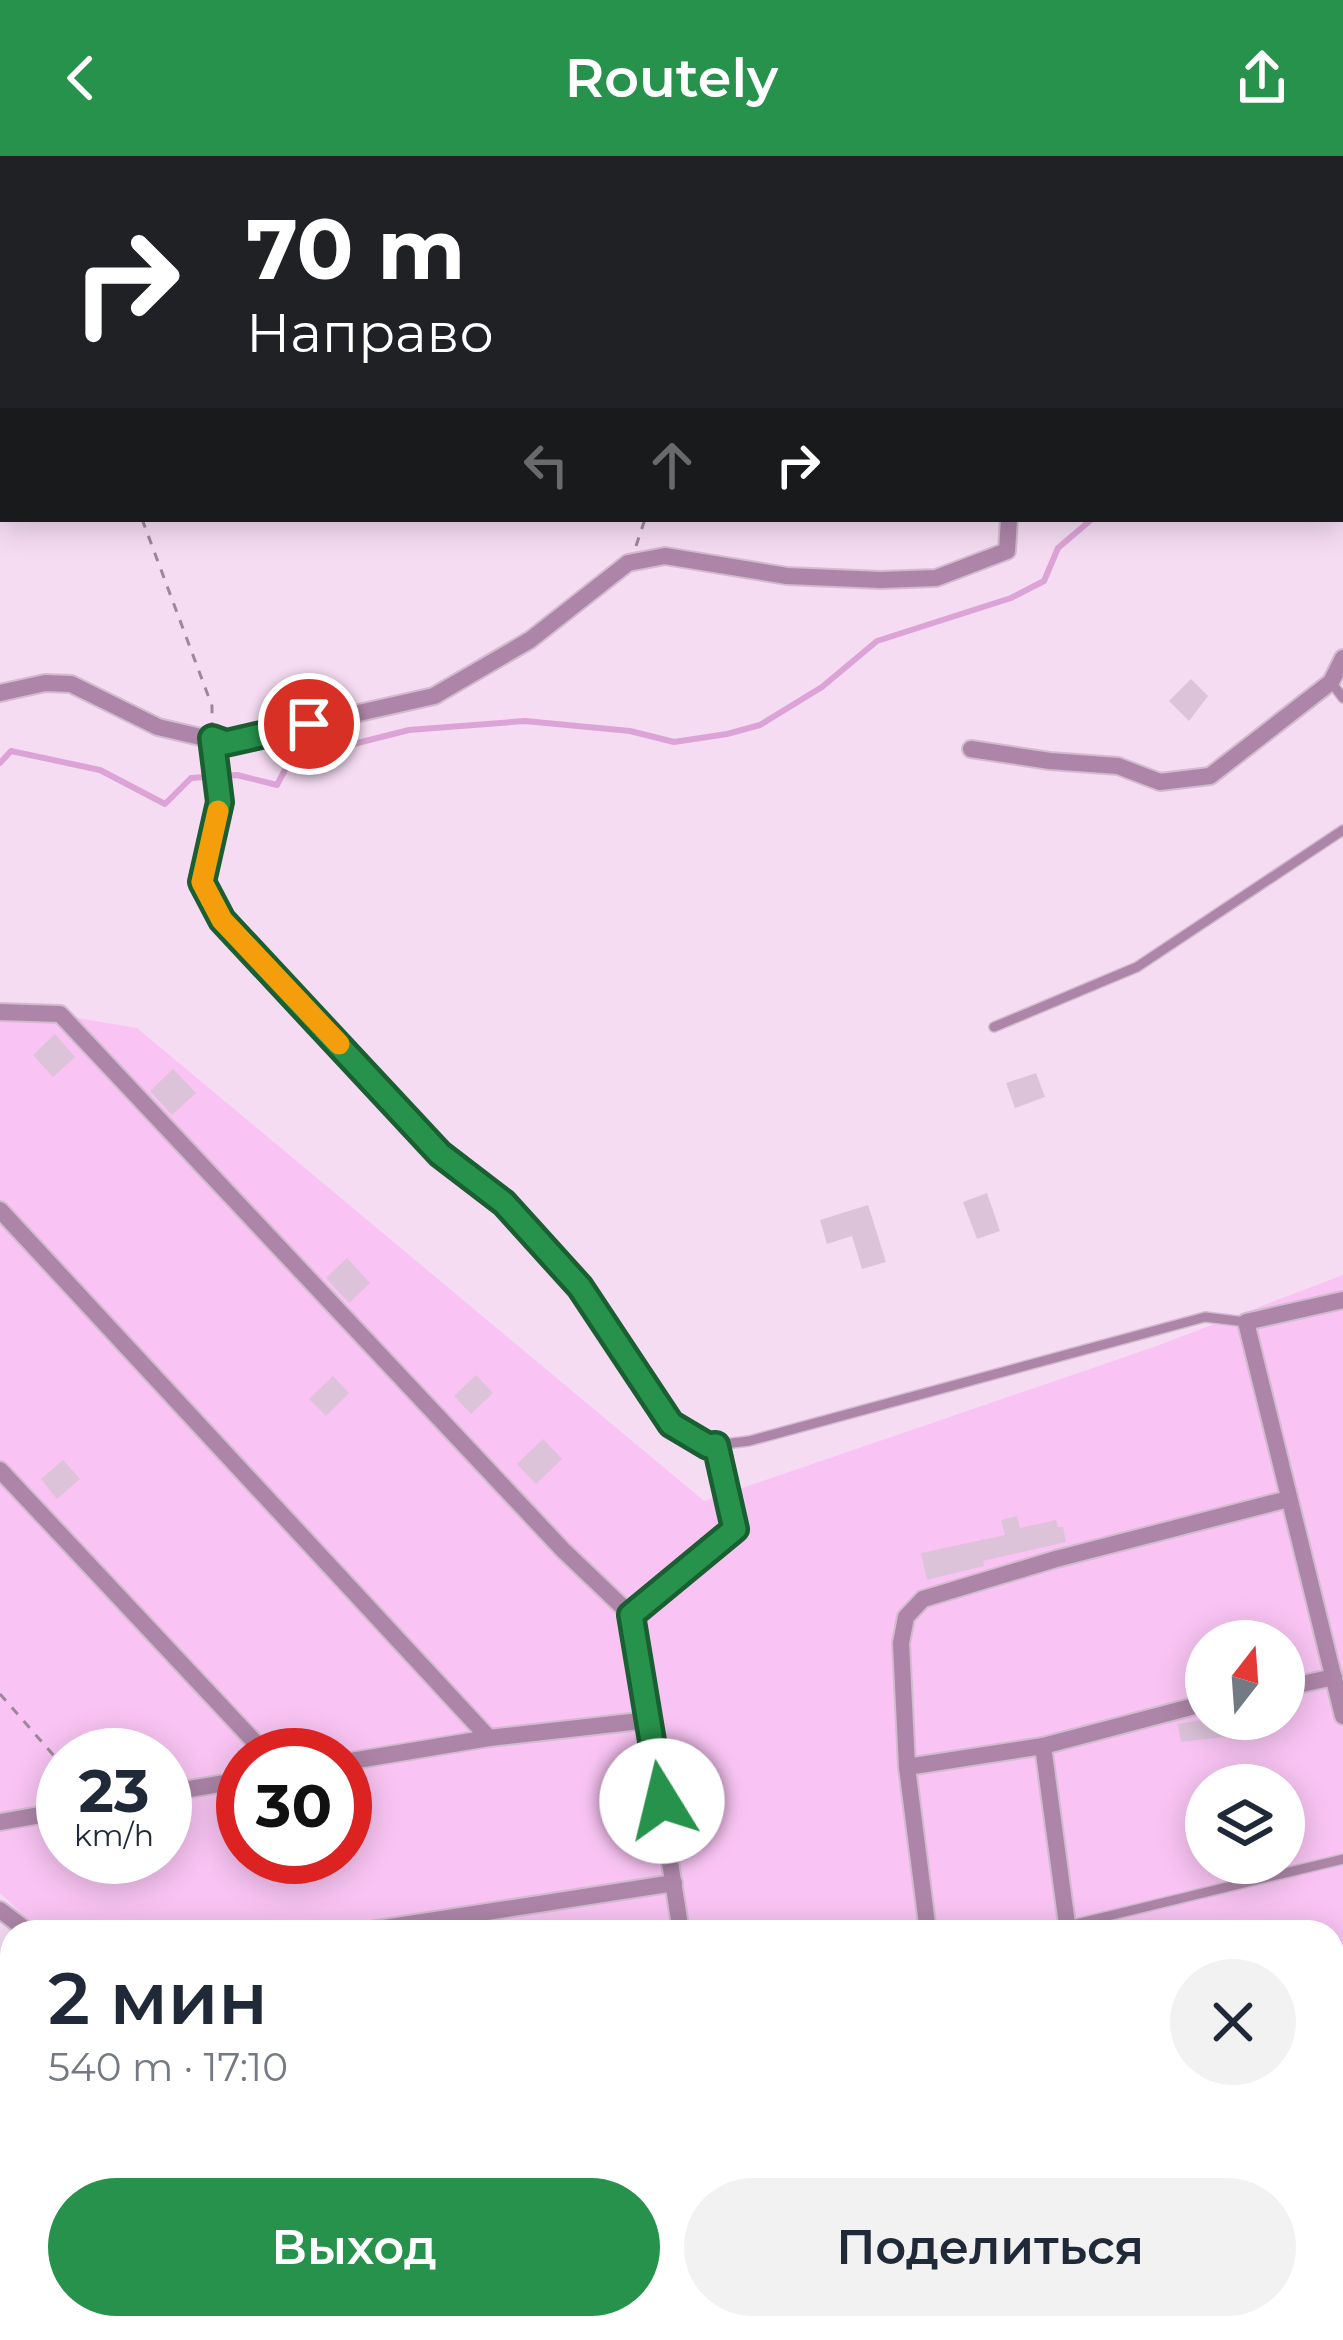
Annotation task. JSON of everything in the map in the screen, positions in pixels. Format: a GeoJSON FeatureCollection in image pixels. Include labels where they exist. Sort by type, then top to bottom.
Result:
{"type":"FeatureCollection","features":[{"type":"Feature","properties":{"kind":"street"},"geometry":{"type":"LineString","coordinates":[[0,693],[46,682],[71,684],[158,727],[226,743],[434,696],[530,640],[628,563],[665,556],[787,575],[936,578],[1007,551],[1010,522]]}},
{"type":"Feature","properties":{"kind":"street"},"geometry":{"type":"LineString","coordinates":[[971,749],[1118,766],[1160,782],[1210,776],[1331,682],[1343,658]]}},
{"type":"Feature","properties":{"kind":"street"},"geometry":{"type":"LineString","coordinates":[[0,1012],[60,1014],[563,1550],[631,1615],[679,1920]]}},
{"type":"Feature","properties":{"kind":"street"},"geometry":{"type":"LineString","coordinates":[[0,1210],[489,1738]]}},
{"type":"Feature","properties":{"kind":"street"},"geometry":{"type":"LineString","coordinates":[[1343,1300],[1246,1322],[1343,1716]]}},
{"type":"Feature","properties":{"kind":"street"},"geometry":{"type":"LineString","coordinates":[[0,1470],[242,1728]]}},
{"type":"Feature","properties":{"kind":"street"},"geometry":{"type":"LineString","coordinates":[[926,1920],[907,1767],[901,1643],[906,1617],[922,1599],[1288,1499]]}},
{"type":"Feature","properties":{"kind":"street"},"geometry":{"type":"LineString","coordinates":[[1305,1683],[1334,1677]]}},
{"type":"Feature","properties":{"kind":"street"},"geometry":{"type":"LineString","coordinates":[[907,1767],[1043,1746],[1185,1709]]}},
{"type":"Feature","properties":{"kind":"street"},"geometry":{"type":"LineString","coordinates":[[372,1758],[489,1738],[649,1720]]}},
{"type":"Feature","properties":{"kind":"street"},"geometry":{"type":"LineString","coordinates":[[1043,1746],[1067,1920]]}},
{"type":"Feature","properties":{"kind":"street"},"geometry":{"type":"LineString","coordinates":[[0,1822],[36,1816]]}},
{"type":"Feature","properties":{"kind":"street"},"geometry":{"type":"LineString","coordinates":[[435,1920],[674,1883]]}},
{"type":"Feature","properties":{"kind":"lane"},"geometry":{"type":"LineString","coordinates":[[1331,682],[1343,698]]}},
{"type":"Feature","properties":{"kind":"lane"},"geometry":{"type":"LineString","coordinates":[[212,738],[220,802],[202,882],[222,920],[440,1154],[504,1203],[580,1287],[671,1424],[708,1446],[749,1441],[1205,1317],[1246,1322]]}},
{"type":"Feature","properties":{"kind":"lane"},"geometry":{"type":"LineString","coordinates":[[994,1027],[1137,967],[1343,830]]}},
{"type":"Feature","properties":{"kind":"lane"},"geometry":{"type":"LineString","coordinates":[[631,1615],[735,1529],[716,1445]]}},
{"type":"Feature","properties":{"kind":"lane"},"geometry":{"type":"LineString","coordinates":[[1103,1920],[1343,1859]]}},
{"type":"Feature","properties":{"kind":"path"},"geometry":{"type":"LineString","coordinates":[[143,522],[212,706],[212,738]]}},
{"type":"Feature","properties":{"kind":"path"},"geometry":{"type":"LineString","coordinates":[[628,563],[644,522]]}},
{"type":"Feature","properties":{"kind":"path"},"geometry":{"type":"LineString","coordinates":[[0,1694],[36,1735]]}},
{"type":"Feature","properties":{"kind":"shaded area"},"geometry":{"type":"Polygon","coordinates":[[[0,1005],[137,1028],[704,1501],[1154,1347],[1343,1275],[1343,1920],[28,1920],[0,1893],[0,1005]]]}},
{"type":"Feature","properties":{"kind":"building"},"geometry":{"type":"Polygon","coordinates":[[[1191,679],[1208,696],[1189,721],[1169,701],[1191,679]]]}},
{"type":"Feature","properties":{"kind":"building"},"geometry":{"type":"Polygon","coordinates":[[[55,1034],[75,1057],[53,1077],[33,1055],[55,1034]]]}},
{"type":"Feature","properties":{"kind":"building"},"geometry":{"type":"Polygon","coordinates":[[[173,1069],[196,1093],[172,1115],[150,1091],[173,1069]]]}},
{"type":"Feature","properties":{"kind":"building"},"geometry":{"type":"Polygon","coordinates":[[[1036,1073],[1045,1097],[1015,1108],[1006,1083],[1036,1073]]]}},
{"type":"Feature","properties":{"kind":"building"},"geometry":{"type":"Polygon","coordinates":[[[987,1193],[1000,1231],[977,1239],[963,1202],[987,1193]]]}},
{"type":"Feature","properties":{"kind":"building"},"geometry":{"type":"Polygon","coordinates":[[[868,1205],[886,1262],[862,1269],[852,1236],[827,1244],[820,1220],[868,1205]]]}},
{"type":"Feature","properties":{"kind":"building"},"geometry":{"type":"Polygon","coordinates":[[[347,1258],[370,1283],[349,1303],[326,1278],[347,1258]]]}},
{"type":"Feature","properties":{"kind":"building"},"geometry":{"type":"Polygon","coordinates":[[[476,1375],[493,1393],[471,1414],[454,1396],[476,1375]]]}},
{"type":"Feature","properties":{"kind":"building"},"geometry":{"type":"Polygon","coordinates":[[[333,1376],[349,1393],[326,1416],[309,1399],[333,1376]]]}},
{"type":"Feature","properties":{"kind":"building"},"geometry":{"type":"Polygon","coordinates":[[[543,1439],[562,1459],[536,1484],[517,1464],[543,1439]]]}},
{"type":"Feature","properties":{"kind":"building"},"geometry":{"type":"Polygon","coordinates":[[[63,1460],[80,1479],[57,1499],[41,1479],[63,1460]]]}},
{"type":"Feature","properties":{"kind":"building"},"geometry":{"type":"Polygon","coordinates":[[[1017,1516],[1020,1528],[1056,1520],[1066,1542],[927,1580],[921,1553],[1005,1535],[1001,1520],[1017,1516]]]}},
{"type":"Feature","properties":{"kind":"building"},"geometry":{"type":"Polygon","coordinates":[[[1185,1723],[1185,1740],[1198,1740],[1181,1742],[1178,1724],[1185,1723]]]}},
{"type":"Feature","properties":{"kind":"waterway"},"geometry":{"type":"LineString","coordinates":[[0,763],[11,751],[100,770],[165,804],[191,778],[237,775],[277,785],[290,760],[409,730],[525,721],[630,731],[674,742],[727,734],[760,725],[822,687],[877,641],[1011,598],[1044,581],[1058,548],[1088,522]]}},
{"type":"Feature","properties":{"kind":"slow traffic"},"geometry":{"type":"LineString","coordinates":[[218,811],[202,882],[222,920],[339,1044]]}},
{"type":"Feature","properties":{"kind":"route"},"geometry":{"type":"LineString","coordinates":[[309,724],[226,743],[212,738],[220,802],[202,882],[222,920],[440,1154],[504,1203],[580,1287],[671,1424],[708,1446],[716,1445],[735,1529],[631,1615],[662,1801]]}}]}
